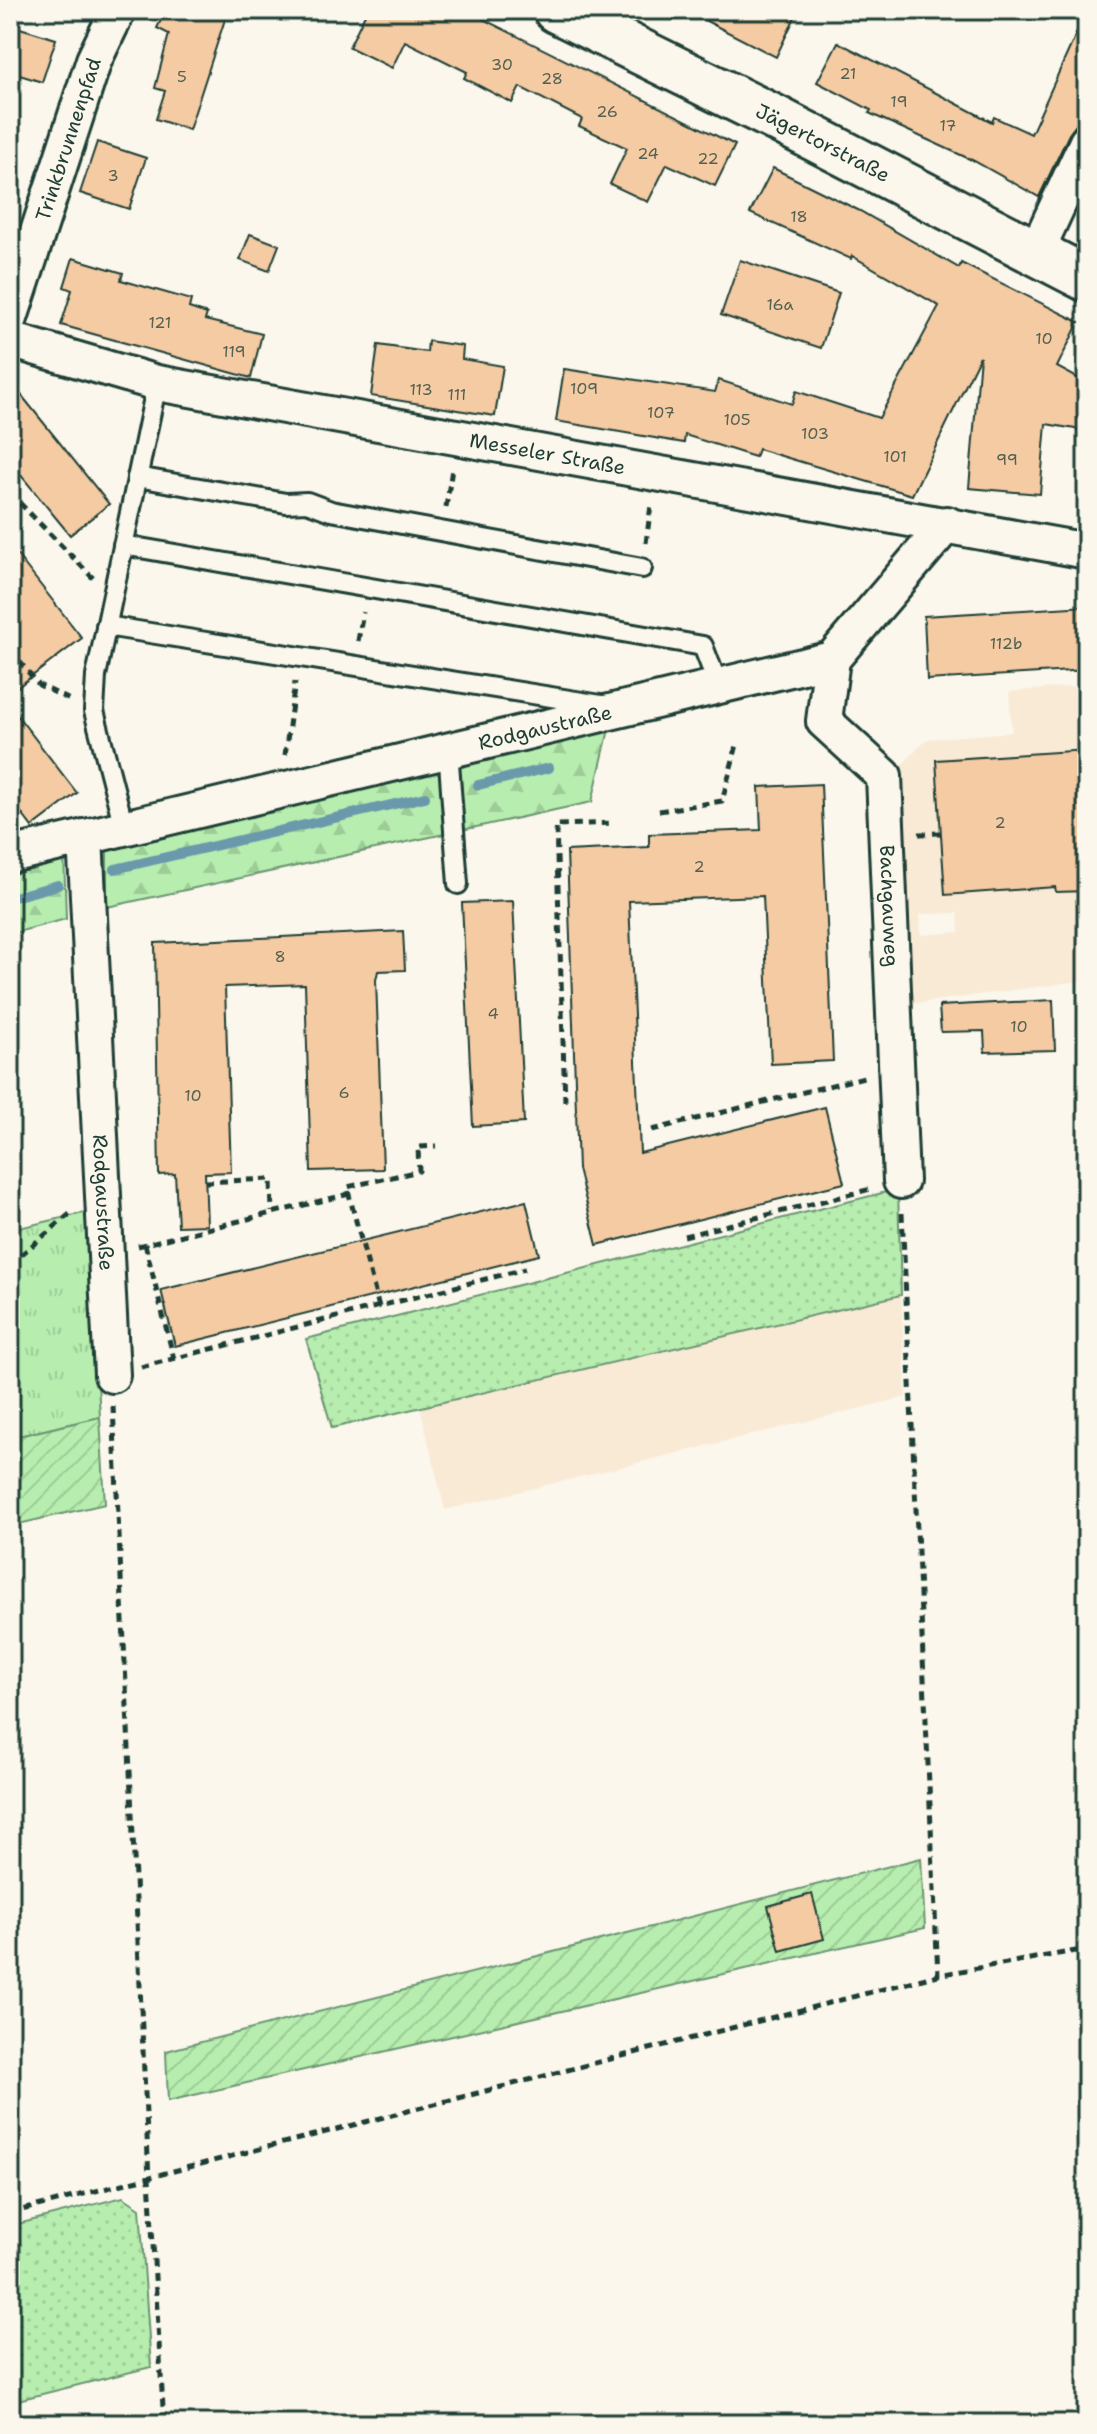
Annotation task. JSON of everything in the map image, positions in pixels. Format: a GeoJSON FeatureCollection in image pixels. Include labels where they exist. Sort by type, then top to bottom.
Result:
{"type":"FeatureCollection","features":[{"type":"Feature","properties":{"kind":"street","name":"Trinkbrunnenpfad"},"geometry":{"type":"LineString","coordinates":[[10,318],[94,60],[118,10]]}},
{"type":"Feature","properties":{"kind":"street","name":"Jägertorstraße"},"geometry":{"type":"LineString","coordinates":[[556,10],[1087,279]]}},
{"type":"Feature","properties":{"kind":"street"},"geometry":{"type":"LineString","coordinates":[[1036,252],[1087,142]]}},
{"type":"Feature","properties":{"kind":"street","name":"Messeler Straße"},"geometry":{"type":"LineString","coordinates":[[10,340],[157,383],[1087,551]]}},
{"type":"Feature","properties":{"kind":"street"},"geometry":{"type":"LineString","coordinates":[[832,659],[947,524]]}},
{"type":"Feature","properties":{"kind":"street","name":"Rodgaustraße"},"geometry":{"type":"LineString","coordinates":[[10,855],[832,659]]}},
{"type":"Feature","properties":{"kind":"street","name":"Bachgauweg"},"geometry":{"type":"LineString","coordinates":[[832,659],[824,721],[884,776],[901,1181]]}},
{"type":"Feature","properties":{"kind":"street","name":"Rodgaustraße"},"geometry":{"type":"LineString","coordinates":[[85,837],[112,1375]]}},
{"type":"Feature","properties":{"kind":"lane"},"geometry":{"type":"LineString","coordinates":[[124,827],[94,711],[96,676],[157,383]]}},
{"type":"Feature","properties":{"kind":"lane"},"geometry":{"type":"LineString","coordinates":[[137,477],[286,503],[307,502],[331,511],[642,568]]}},
{"type":"Feature","properties":{"kind":"lane"},"geometry":{"type":"LineString","coordinates":[[123,545],[703,646],[718,685]]}},
{"type":"Feature","properties":{"kind":"lane"},"geometry":{"type":"LineString","coordinates":[[106,626],[621,708]]}},
{"type":"Feature","properties":{"kind":"lane"},"geometry":{"type":"LineString","coordinates":[[448,749],[458,884]]}},
{"type":"Feature","properties":{"kind":"path"},"geometry":{"type":"LineString","coordinates":[[642,568],[656,471]]}},
{"type":"Feature","properties":{"kind":"path"},"geometry":{"type":"LineString","coordinates":[[10,493],[112,598]]}},
{"type":"Feature","properties":{"kind":"path"},"geometry":{"type":"LineString","coordinates":[[354,666],[367,587]]}},
{"type":"Feature","properties":{"kind":"path"},"geometry":{"type":"LineString","coordinates":[[10,650],[39,685],[94,711]]}},
{"type":"Feature","properties":{"kind":"path"},"geometry":{"type":"LineString","coordinates":[[280,790],[298,657]]}},
{"type":"Feature","properties":{"kind":"path"},"geometry":{"type":"LineString","coordinates":[[659,811],[722,801],[738,741]]}},
{"type":"Feature","properties":{"kind":"path"},"geometry":{"type":"LineString","coordinates":[[565,1102],[556,825],[614,823]]}},
{"type":"Feature","properties":{"kind":"path"},"geometry":{"type":"LineString","coordinates":[[652,1130],[896,1069]]}},
{"type":"Feature","properties":{"kind":"path"},"geometry":{"type":"LineString","coordinates":[[379,1307],[347,1187],[419,1171],[418,1147],[436,1146]]}},
{"type":"Feature","properties":{"kind":"path"},"geometry":{"type":"LineString","coordinates":[[205,1182],[271,1179],[272,1213]]}},
{"type":"Feature","properties":{"kind":"path"},"geometry":{"type":"LineString","coordinates":[[684,1236],[901,1181],[938,1975]]}},
{"type":"Feature","properties":{"kind":"path"},"geometry":{"type":"LineString","coordinates":[[10,1264],[102,1187]]}},
{"type":"Feature","properties":{"kind":"path"},"geometry":{"type":"LineString","coordinates":[[106,1254],[349,1194]]}},
{"type":"Feature","properties":{"kind":"path"},"geometry":{"type":"LineString","coordinates":[[145,1244],[174,1359]]}},
{"type":"Feature","properties":{"kind":"path"},"geometry":{"type":"LineString","coordinates":[[164,2424],[149,2179],[112,1375],[525,1269]]}},
{"type":"Feature","properties":{"kind":"path"},"geometry":{"type":"LineString","coordinates":[[10,2213],[938,1975],[1087,1949]]}},
{"type":"Feature","properties":{"kind":"shaded area"},"geometry":{"type":"Polygon","coordinates":[[[1087,685],[1087,750],[936,761],[946,895],[1038,888],[1034,823],[1052,833],[1056,892],[1087,891],[1087,980],[905,1005],[894,773],[927,739],[1012,732],[1009,692],[1087,685]],[[958,913],[920,914],[921,935],[959,932],[958,913]]]}},
{"type":"Feature","properties":{"kind":"shaded area"},"geometry":{"type":"Polygon","coordinates":[[[901,1295],[906,1397],[445,1510],[420,1407],[901,1295]]]}},
{"type":"Feature","properties":{"kind":"green space"},"geometry":{"type":"Polygon","coordinates":[[[610,725],[592,802],[107,907],[107,843],[610,725]]]}},
{"type":"Feature","properties":{"kind":"green space"},"geometry":{"type":"Polygon","coordinates":[[[64,851],[66,919],[10,934],[10,865],[64,851]]]}},
{"type":"Feature","properties":{"kind":"green space"},"geometry":{"type":"Polygon","coordinates":[[[898,1189],[901,1295],[332,1428],[306,1339],[898,1189]]]}},
{"type":"Feature","properties":{"kind":"green space"},"geometry":{"type":"Polygon","coordinates":[[[88,1212],[100,1417],[10,1438],[10,1230],[88,1212]]]}},
{"type":"Feature","properties":{"kind":"green space"},"geometry":{"type":"Polygon","coordinates":[[[100,1417],[105,1504],[10,1526],[10,1438],[100,1417]]]}},
{"type":"Feature","properties":{"kind":"green space"},"geometry":{"type":"Polygon","coordinates":[[[921,1858],[925,1928],[168,2101],[166,2051],[921,1858]]]}},
{"type":"Feature","properties":{"kind":"green space"},"geometry":{"type":"Polygon","coordinates":[[[123,2197],[140,2208],[151,2367],[10,2402],[10,2226],[123,2197]]]}},
{"type":"Feature","properties":{"kind":"building"},"geometry":{"type":"Polygon","coordinates":[[[166,10],[228,10],[189,130],[156,119],[165,91],[155,88],[169,34],[157,28],[166,10]]]}},
{"type":"Feature","properties":{"kind":"building"},"geometry":{"type":"Polygon","coordinates":[[[367,10],[465,10],[735,145],[715,186],[667,164],[648,202],[610,184],[627,148],[579,126],[582,119],[520,87],[512,103],[464,78],[467,72],[405,41],[392,68],[349,47],[367,10]]]}},
{"type":"Feature","properties":{"kind":"building"},"geometry":{"type":"Polygon","coordinates":[[[685,10],[780,10],[795,17],[776,57],[685,10]]]}},
{"type":"Feature","properties":{"kind":"building"},"geometry":{"type":"Polygon","coordinates":[[[1087,10],[1087,122],[1076,125],[1069,134],[1039,197],[974,161],[869,113],[871,110],[817,82],[838,42],[992,122],[994,117],[1031,134],[1087,10]]]}},
{"type":"Feature","properties":{"kind":"building"},"geometry":{"type":"Polygon","coordinates":[[[10,25],[56,39],[42,82],[10,72],[10,25]]]}},
{"type":"Feature","properties":{"kind":"building"},"geometry":{"type":"Polygon","coordinates":[[[97,142],[146,158],[129,209],[80,193],[97,142]]]}},
{"type":"Feature","properties":{"kind":"building"},"geometry":{"type":"Polygon","coordinates":[[[773,168],[860,211],[959,268],[961,263],[1079,322],[1057,367],[1087,383],[1087,431],[1046,424],[1040,494],[969,488],[980,356],[912,495],[758,449],[755,457],[685,435],[684,443],[556,421],[564,369],[715,392],[719,380],[792,404],[796,391],[879,418],[939,306],[852,256],[851,259],[750,213],[773,168]]]}},
{"type":"Feature","properties":{"kind":"building"},"geometry":{"type":"Polygon","coordinates":[[[250,234],[279,245],[269,271],[240,260],[250,234]]]}},
{"type":"Feature","properties":{"kind":"building"},"geometry":{"type":"Polygon","coordinates":[[[73,258],[123,273],[121,280],[191,300],[189,308],[207,314],[205,320],[262,334],[251,378],[61,325],[72,290],[64,287],[73,258]]]}},
{"type":"Feature","properties":{"kind":"building"},"geometry":{"type":"Polygon","coordinates":[[[740,260],[839,293],[821,348],[721,315],[740,260]]]}},
{"type":"Feature","properties":{"kind":"building"},"geometry":{"type":"Polygon","coordinates":[[[428,341],[463,346],[462,359],[503,366],[495,416],[371,396],[378,345],[427,352],[428,341]]]}},
{"type":"Feature","properties":{"kind":"building"},"geometry":{"type":"Polygon","coordinates":[[[10,381],[109,504],[70,535],[10,462],[10,381]]]}},
{"type":"Feature","properties":{"kind":"building"},"geometry":{"type":"Polygon","coordinates":[[[10,546],[82,638],[10,693],[10,546]]]}},
{"type":"Feature","properties":{"kind":"building"},"geometry":{"type":"Polygon","coordinates":[[[1087,606],[1087,670],[927,680],[924,616],[1087,606]]]}},
{"type":"Feature","properties":{"kind":"building"},"geometry":{"type":"Polygon","coordinates":[[[10,706],[77,793],[32,827],[10,798],[10,706]]]}},
{"type":"Feature","properties":{"kind":"building"},"geometry":{"type":"Polygon","coordinates":[[[1087,750],[1087,891],[1056,892],[1055,887],[945,895],[936,760],[1087,750]]]}},
{"type":"Feature","properties":{"kind":"building"},"geometry":{"type":"Polygon","coordinates":[[[821,784],[833,1061],[771,1064],[763,896],[629,901],[640,1153],[825,1107],[844,1183],[597,1245],[578,1169],[567,851],[649,847],[649,834],[761,830],[759,787],[821,784]]]}},
{"type":"Feature","properties":{"kind":"building"},"geometry":{"type":"Polygon","coordinates":[[[513,901],[524,1123],[473,1126],[462,903],[513,901]]]}},
{"type":"Feature","properties":{"kind":"building"},"geometry":{"type":"Polygon","coordinates":[[[403,931],[405,970],[378,971],[376,980],[383,1169],[311,1171],[305,984],[225,987],[231,1172],[205,1173],[207,1225],[178,1226],[175,1174],[159,1175],[155,943],[403,931]]]}},
{"type":"Feature","properties":{"kind":"building"},"geometry":{"type":"Polygon","coordinates":[[[1053,1000],[1055,1050],[985,1052],[984,1031],[941,1032],[939,1006],[1053,1000]]]}},
{"type":"Feature","properties":{"kind":"building"},"geometry":{"type":"Polygon","coordinates":[[[526,1201],[539,1255],[175,1346],[161,1290],[526,1201]]]}},
{"type":"Feature","properties":{"kind":"building"},"geometry":{"type":"Polygon","coordinates":[[[812,1894],[824,1939],[780,1951],[768,1906],[812,1894]]]}},
{"type":"Feature","properties":{"kind":"waterway"},"geometry":{"type":"LineString","coordinates":[[478,785],[549,768]]}},
{"type":"Feature","properties":{"kind":"waterway"},"geometry":{"type":"LineString","coordinates":[[115,869],[425,797]]}},
{"type":"Feature","properties":{"kind":"waterway"},"geometry":{"type":"LineString","coordinates":[[10,898],[58,885]]}}]}
